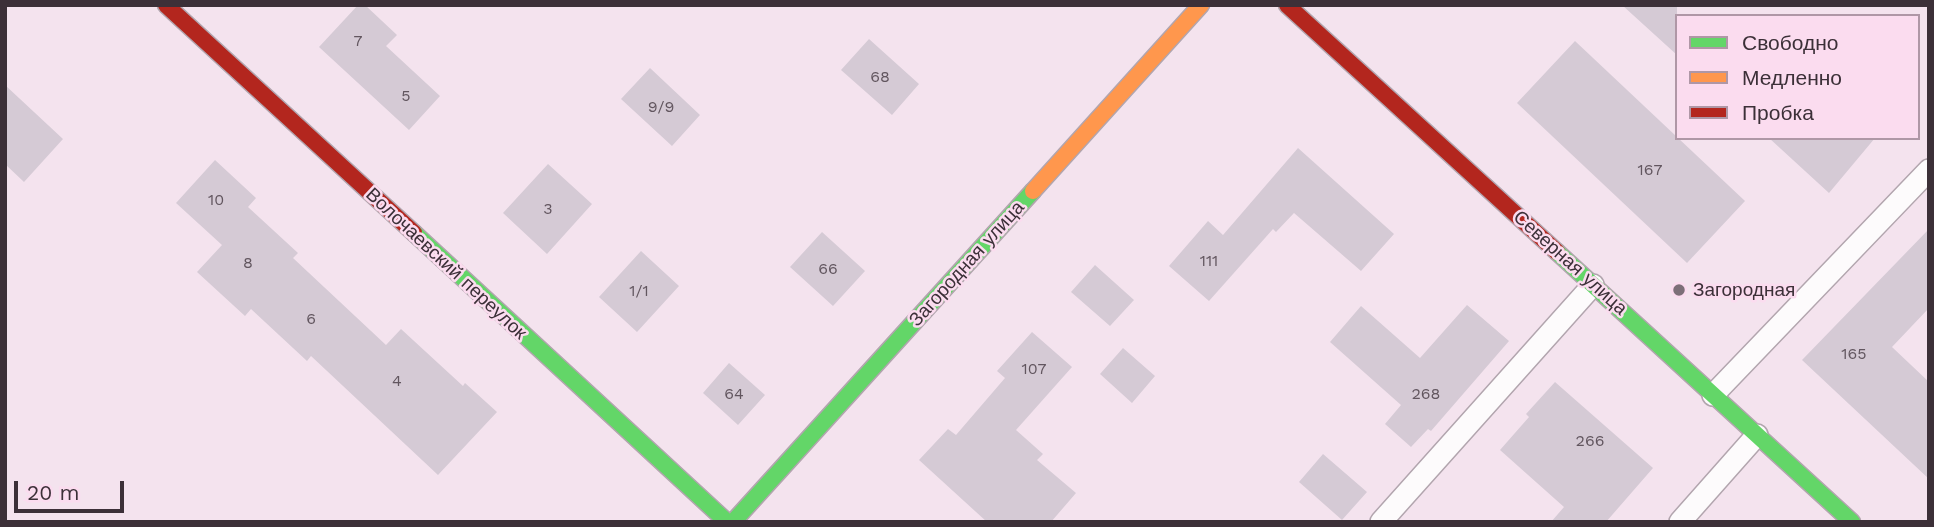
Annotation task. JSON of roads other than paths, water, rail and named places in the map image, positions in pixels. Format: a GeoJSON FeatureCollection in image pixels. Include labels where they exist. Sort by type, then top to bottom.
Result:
{"type":"FeatureCollection","features":[{"type":"Feature","properties":{"kind":"street","name":"Волочаевский переулок"},"geometry":{"type":"LineString","coordinates":[[166,5],[727,522]]}},
{"type":"Feature","properties":{"kind":"street","name":"Загородная улица"},"geometry":{"type":"LineString","coordinates":[[733,522],[1201,5]]}},
{"type":"Feature","properties":{"kind":"street","name":"Северная улица"},"geometry":{"type":"LineString","coordinates":[[1287,5],[1852,522]]}},
{"type":"Feature","properties":{"kind":"lane"},"geometry":{"type":"LineString","coordinates":[[1713,395],[1929,170]]}},
{"type":"Feature","properties":{"kind":"lane"},"geometry":{"type":"LineString","coordinates":[[1381,522],[1593,285]]}},
{"type":"Feature","properties":{"kind":"lane"},"geometry":{"type":"LineString","coordinates":[[1680,522],[1757,435]]}},
{"type":"Feature","properties":{"kind":"place","name":"Загородная"},"geometry":{"type":"Point","coordinates":[1679,290]}}]}
